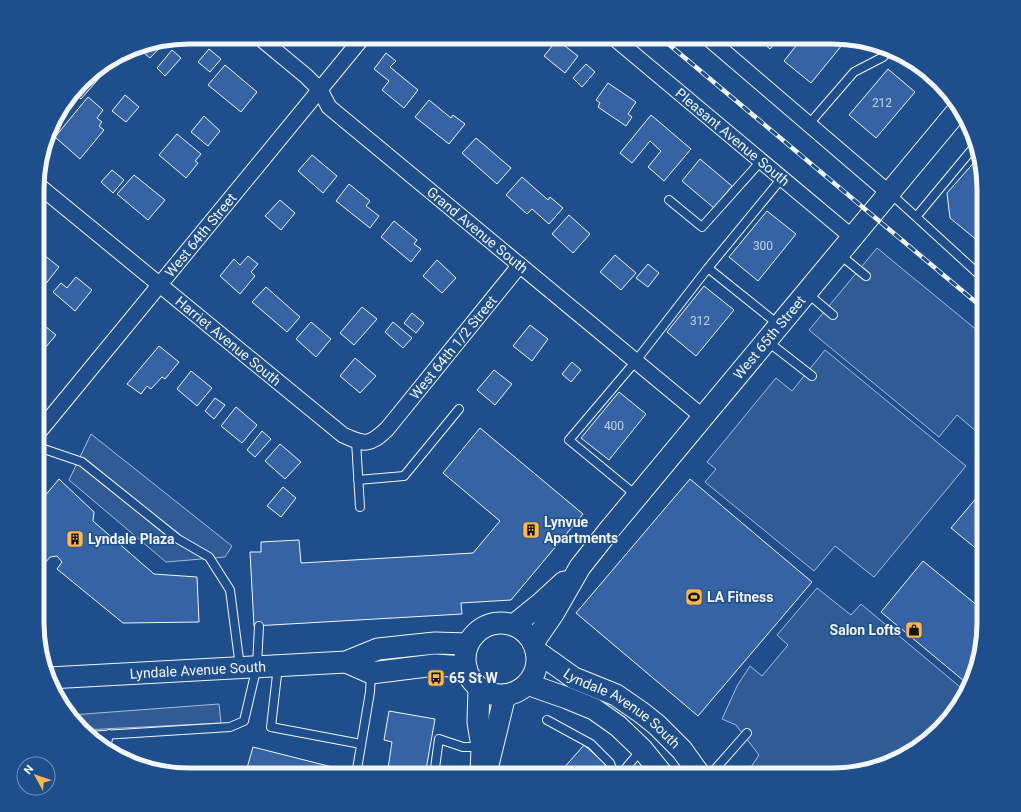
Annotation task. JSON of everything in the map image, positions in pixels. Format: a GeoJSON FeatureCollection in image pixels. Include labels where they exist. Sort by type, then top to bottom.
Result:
{"type":"FeatureCollection","features":[{"type":"Feature","properties":{"kind":"main road","name":"West 65th Street"},"geometry":{"type":"LineString","coordinates":[[514,625],[540,604],[580,567],[852,236],[889,193],[959,119]]}},
{"type":"Feature","properties":{"kind":"main road","name":"West 65th Street"},"geometry":{"type":"LineString","coordinates":[[534,647],[580,567]]}},
{"type":"Feature","properties":{"kind":"main road"},"geometry":{"type":"LineString","coordinates":[[514,625],[498,623],[482,628],[474,635],[468,644],[465,655],[466,667],[471,678],[479,688],[487,692],[505,695],[520,689],[527,684],[537,663],[534,647]]}},
{"type":"Feature","properties":{"kind":"main road","name":"Lyndale Avenue South"},"geometry":{"type":"LineString","coordinates":[[514,625],[528,636],[534,647],[574,678],[616,694],[642,712],[682,750],[695,768]]}},
{"type":"Feature","properties":{"kind":"main road","name":"Lyndale Avenue South"},"geometry":{"type":"LineString","coordinates":[[55,678],[346,662],[378,649],[435,644],[468,644]]}},
{"type":"Feature","properties":{"kind":"main road","name":"Lyndale Avenue South"},"geometry":{"type":"LineString","coordinates":[[346,662],[371,673]]}},
{"type":"Feature","properties":{"kind":"main road"},"geometry":{"type":"LineString","coordinates":[[371,673],[435,665],[466,667]]}},
{"type":"Feature","properties":{"kind":"main road","name":"Lyndale Avenue South"},"geometry":{"type":"LineString","coordinates":[[527,684],[594,709],[618,726],[642,749],[657,768]]}},
{"type":"Feature","properties":{"kind":"main road"},"geometry":{"type":"LineString","coordinates":[[479,688],[478,722],[482,747],[481,768]]}},
{"type":"Feature","properties":{"kind":"main road"},"geometry":{"type":"LineString","coordinates":[[488,768],[505,695]]}},
{"type":"Feature","properties":{"kind":"street","name":"Grand Avenue South"},"geometry":{"type":"LineString","coordinates":[[267,44],[306,76],[320,90],[329,107],[703,417]]}},
{"type":"Feature","properties":{"kind":"street","name":"West 64th Street"},"geometry":{"type":"LineString","coordinates":[[44,426],[357,44]]}},
{"type":"Feature","properties":{"kind":"street","name":"Pleasant Avenue South"},"geometry":{"type":"LineString","coordinates":[[621,44],[852,236]]}},
{"type":"Feature","properties":{"kind":"street"},"geometry":{"type":"LineString","coordinates":[[715,44],[889,193]]}},
{"type":"Feature","properties":{"kind":"street","name":"Harriet Avenue South"},"geometry":{"type":"LineString","coordinates":[[44,190],[343,435],[356,441]]}},
{"type":"Feature","properties":{"kind":"street","name":"West 64th 1/2 Street"},"geometry":{"type":"LineString","coordinates":[[356,441],[368,443],[377,439],[387,429],[520,265]]}},
{"type":"Feature","properties":{"kind":"lane"},"geometry":{"type":"LineString","coordinates":[[809,124],[854,72],[886,54]]}},
{"type":"Feature","properties":{"kind":"lane"},"geometry":{"type":"LineString","coordinates":[[916,217],[972,150]]}},
{"type":"Feature","properties":{"kind":"lane"},"geometry":{"type":"LineString","coordinates":[[669,200],[702,227],[761,161]]}},
{"type":"Feature","properties":{"kind":"lane"},"geometry":{"type":"LineString","coordinates":[[637,496],[569,440],[635,362],[708,268],[782,178]]}},
{"type":"Feature","properties":{"kind":"lane"},"geometry":{"type":"LineString","coordinates":[[889,193],[977,273]]}},
{"type":"Feature","properties":{"kind":"lane"},"geometry":{"type":"LineString","coordinates":[[838,254],[866,276]]}},
{"type":"Feature","properties":{"kind":"lane"},"geometry":{"type":"LineString","coordinates":[[708,268],[773,333],[812,376]]}},
{"type":"Feature","properties":{"kind":"lane"},"geometry":{"type":"LineString","coordinates":[[806,293],[833,315]]}},
{"type":"Feature","properties":{"kind":"lane"},"geometry":{"type":"LineString","coordinates":[[358,480],[404,476],[459,409]]}},
{"type":"Feature","properties":{"kind":"lane"},"geometry":{"type":"LineString","coordinates":[[356,441],[360,507]]}},
{"type":"Feature","properties":{"kind":"lane"},"geometry":{"type":"LineString","coordinates":[[44,449],[82,462],[178,540],[209,557],[230,590],[248,667]]}},
{"type":"Feature","properties":{"kind":"lane"},"geometry":{"type":"LineString","coordinates":[[97,735],[230,727],[244,721],[248,667],[259,626]]}},
{"type":"Feature","properties":{"kind":"lane"},"geometry":{"type":"LineString","coordinates":[[278,665],[271,727],[361,744]]}},
{"type":"Feature","properties":{"kind":"lane"},"geometry":{"type":"LineString","coordinates":[[357,768],[370,692],[371,673]]}},
{"type":"Feature","properties":{"kind":"lane"},"geometry":{"type":"LineString","coordinates":[[547,720],[591,744],[610,763],[612,768]]}},
{"type":"Feature","properties":{"kind":"lane"},"geometry":{"type":"LineString","coordinates":[[716,768],[747,733]]}},
{"type":"Feature","properties":{"kind":"lane"},"geometry":{"type":"LineString","coordinates":[[107,743],[108,734]]}},
{"type":"Feature","properties":{"kind":"lane"},"geometry":{"type":"LineString","coordinates":[[435,768],[439,739],[462,747],[482,747]]}},
{"type":"Feature","properties":{"kind":"lane"},"geometry":{"type":"LineString","coordinates":[[626,768],[642,749]]}},
{"type":"Feature","properties":{"kind":"shaded area"},"geometry":{"type":"Polygon","coordinates":[[[877,248],[977,330],[977,432],[957,415],[939,437],[809,330],[877,248]]]}},
{"type":"Feature","properties":{"kind":"shaded area"},"geometry":{"type":"Polygon","coordinates":[[[825,350],[966,466],[874,577],[835,546],[814,571],[705,482],[716,469],[707,462],[776,378],[792,391],[825,350]]]}},
{"type":"Feature","properties":{"kind":"shaded area"},"geometry":{"type":"Polygon","coordinates":[[[91,434],[232,546],[225,557],[166,562],[69,480],[91,434]]]}},
{"type":"Feature","properties":{"kind":"shaded area"},"geometry":{"type":"Polygon","coordinates":[[[817,588],[851,615],[861,604],[961,688],[953,704],[935,726],[913,744],[888,757],[870,763],[842,768],[752,768],[751,767],[759,755],[736,725],[722,719],[737,686],[750,666],[762,676],[788,645],[777,635],[817,588]]]}},
{"type":"Feature","properties":{"kind":"shaded area"},"geometry":{"type":"Polygon","coordinates":[[[219,704],[221,723],[90,730],[77,715],[219,704]]]}},
{"type":"Feature","properties":{"kind":"building"},"geometry":{"type":"Polygon","coordinates":[[[554,44],[562,44],[578,56],[565,73],[544,56],[554,44]]]}},
{"type":"Feature","properties":{"kind":"building"},"geometry":{"type":"Polygon","coordinates":[[[764,44],[774,44],[770,49],[764,44]]]}},
{"type":"Feature","properties":{"kind":"building"},"geometry":{"type":"Polygon","coordinates":[[[797,44],[843,44],[811,83],[784,61],[797,44]]]}},
{"type":"Feature","properties":{"kind":"building"},"geometry":{"type":"Polygon","coordinates":[[[160,47],[150,58],[143,52],[160,47]]]}},
{"type":"Feature","properties":{"kind":"building"},"geometry":{"type":"Polygon","coordinates":[[[209,49],[221,59],[210,72],[198,62],[209,49]]]}},
{"type":"Feature","properties":{"kind":"building"},"geometry":{"type":"Polygon","coordinates":[[[172,50],[181,58],[165,76],[157,68],[172,50]]]}},
{"type":"Feature","properties":{"kind":"building"},"geometry":{"type":"Polygon","coordinates":[[[386,53],[396,61],[390,67],[418,90],[404,108],[382,90],[389,81],[374,69],[386,53]]]}},
{"type":"Feature","properties":{"kind":"building"},"geometry":{"type":"Polygon","coordinates":[[[586,64],[595,72],[582,87],[573,78],[586,64]]]}},
{"type":"Feature","properties":{"kind":"building"},"geometry":{"type":"Polygon","coordinates":[[[225,65],[257,92],[241,112],[208,85],[225,65]]]}},
{"type":"Feature","properties":{"kind":"building"},"geometry":{"type":"Polygon","coordinates":[[[888,69],[915,92],[876,138],[849,115],[888,69]]]}},
{"type":"Feature","properties":{"kind":"building"},"geometry":{"type":"Polygon","coordinates":[[[101,74],[102,75],[81,99],[78,96],[86,86],[101,74]]]}},
{"type":"Feature","properties":{"kind":"building"},"geometry":{"type":"Polygon","coordinates":[[[608,83],[636,102],[628,114],[632,117],[626,126],[598,107],[600,103],[596,100],[608,83]]]}},
{"type":"Feature","properties":{"kind":"building"},"geometry":{"type":"Polygon","coordinates":[[[125,95],[139,107],[126,122],[112,111],[125,95]]]}},
{"type":"Feature","properties":{"kind":"building"},"geometry":{"type":"Polygon","coordinates":[[[88,97],[103,110],[97,118],[102,122],[99,126],[104,130],[80,159],[55,137],[88,97]]]}},
{"type":"Feature","properties":{"kind":"building"},"geometry":{"type":"Polygon","coordinates":[[[429,100],[451,118],[453,115],[465,124],[449,144],[415,117],[429,100]]]}},
{"type":"Feature","properties":{"kind":"building"},"geometry":{"type":"Polygon","coordinates":[[[651,115],[691,149],[664,181],[648,167],[661,151],[650,141],[632,163],[620,153],[651,115]]]}},
{"type":"Feature","properties":{"kind":"building"},"geometry":{"type":"Polygon","coordinates":[[[204,116],[220,131],[208,146],[191,132],[204,116]]]}},
{"type":"Feature","properties":{"kind":"building"},"geometry":{"type":"Polygon","coordinates":[[[177,134],[201,154],[195,161],[198,163],[186,178],[159,155],[177,134]]]}},
{"type":"Feature","properties":{"kind":"building"},"geometry":{"type":"Polygon","coordinates":[[[476,138],[511,168],[497,184],[462,153],[476,138]]]}},
{"type":"Feature","properties":{"kind":"building"},"geometry":{"type":"Polygon","coordinates":[[[312,155],[337,176],[323,193],[298,171],[312,155]]]}},
{"type":"Feature","properties":{"kind":"building"},"geometry":{"type":"Polygon","coordinates":[[[700,159],[732,186],[714,208],[682,181],[700,159]]]}},
{"type":"Feature","properties":{"kind":"building"},"geometry":{"type":"Polygon","coordinates":[[[974,162],[977,179],[977,240],[950,218],[947,193],[974,162]]]}},
{"type":"Feature","properties":{"kind":"building"},"geometry":{"type":"Polygon","coordinates":[[[112,170],[124,180],[113,193],[101,182],[112,170]]]}},
{"type":"Feature","properties":{"kind":"building"},"geometry":{"type":"Polygon","coordinates":[[[134,175],[165,200],[148,220],[117,194],[134,175]]]}},
{"type":"Feature","properties":{"kind":"building"},"geometry":{"type":"Polygon","coordinates":[[[522,177],[548,200],[550,197],[563,208],[549,224],[532,209],[527,214],[506,195],[522,177]]]}},
{"type":"Feature","properties":{"kind":"building"},"geometry":{"type":"Polygon","coordinates":[[[349,184],[370,201],[366,206],[379,216],[370,228],[336,201],[349,184]]]}},
{"type":"Feature","properties":{"kind":"building"},"geometry":{"type":"Polygon","coordinates":[[[280,200],[295,213],[281,230],[265,216],[280,200]]]}},
{"type":"Feature","properties":{"kind":"building"},"geometry":{"type":"Polygon","coordinates":[[[767,211],[796,234],[758,281],[729,257],[767,211]]]}},
{"type":"Feature","properties":{"kind":"building"},"geometry":{"type":"Polygon","coordinates":[[[569,215],[590,234],[573,253],[552,234],[569,215]]]}},
{"type":"Feature","properties":{"kind":"building"},"geometry":{"type":"Polygon","coordinates":[[[394,221],[417,240],[414,244],[421,249],[411,262],[381,237],[394,221]]]}},
{"type":"Feature","properties":{"kind":"building"},"geometry":{"type":"Polygon","coordinates":[[[44,255],[59,267],[44,286],[44,255]]]}},
{"type":"Feature","properties":{"kind":"building"},"geometry":{"type":"Polygon","coordinates":[[[615,255],[636,273],[621,290],[600,272],[615,255]]]}},
{"type":"Feature","properties":{"kind":"building"},"geometry":{"type":"Polygon","coordinates":[[[248,256],[258,264],[251,272],[255,276],[240,294],[220,276],[234,259],[240,265],[248,256]]]}},
{"type":"Feature","properties":{"kind":"building"},"geometry":{"type":"Polygon","coordinates":[[[437,260],[456,278],[442,293],[423,276],[437,260]]]}},
{"type":"Feature","properties":{"kind":"building"},"geometry":{"type":"Polygon","coordinates":[[[648,264],[659,273],[648,287],[636,278],[648,264]]]}},
{"type":"Feature","properties":{"kind":"building"},"geometry":{"type":"Polygon","coordinates":[[[76,277],[92,290],[75,311],[53,292],[61,283],[67,288],[76,277]]]}},
{"type":"Feature","properties":{"kind":"building"},"geometry":{"type":"Polygon","coordinates":[[[704,286],[734,310],[696,356],[667,332],[704,286]]]}},
{"type":"Feature","properties":{"kind":"building"},"geometry":{"type":"Polygon","coordinates":[[[266,287],[300,317],[287,332],[252,302],[266,287]]]}},
{"type":"Feature","properties":{"kind":"building"},"geometry":{"type":"Polygon","coordinates":[[[362,307],[377,319],[354,345],[340,333],[362,307]]]}},
{"type":"Feature","properties":{"kind":"building"},"geometry":{"type":"Polygon","coordinates":[[[412,313],[424,323],[416,333],[404,323],[412,313]]]}},
{"type":"Feature","properties":{"kind":"building"},"geometry":{"type":"Polygon","coordinates":[[[311,322],[331,339],[316,357],[296,339],[311,322]]]}},
{"type":"Feature","properties":{"kind":"building"},"geometry":{"type":"Polygon","coordinates":[[[393,322],[412,338],[403,348],[385,332],[393,322]]]}},
{"type":"Feature","properties":{"kind":"building"},"geometry":{"type":"Polygon","coordinates":[[[44,325],[56,335],[44,349],[44,325]]]}},
{"type":"Feature","properties":{"kind":"building"},"geometry":{"type":"Polygon","coordinates":[[[530,325],[548,339],[532,361],[513,346],[530,325]]]}},
{"type":"Feature","properties":{"kind":"building"},"geometry":{"type":"Polygon","coordinates":[[[159,346],[179,362],[165,379],[162,377],[151,389],[147,386],[141,394],[127,384],[159,346]]]}},
{"type":"Feature","properties":{"kind":"building"},"geometry":{"type":"Polygon","coordinates":[[[355,358],[376,376],[360,393],[340,376],[355,358]]]}},
{"type":"Feature","properties":{"kind":"building"},"geometry":{"type":"Polygon","coordinates":[[[572,362],[581,370],[571,382],[562,374],[572,362]]]}},
{"type":"Feature","properties":{"kind":"building"},"geometry":{"type":"Polygon","coordinates":[[[494,370],[512,384],[495,405],[477,390],[494,370]]]}},
{"type":"Feature","properties":{"kind":"building"},"geometry":{"type":"Polygon","coordinates":[[[191,371],[212,388],[197,406],[177,389],[191,371]]]}},
{"type":"Feature","properties":{"kind":"building"},"geometry":{"type":"Polygon","coordinates":[[[619,392],[646,414],[609,460],[581,438],[619,392]]]}},
{"type":"Feature","properties":{"kind":"building"},"geometry":{"type":"Polygon","coordinates":[[[215,398],[225,405],[214,419],[205,411],[215,398]]]}},
{"type":"Feature","properties":{"kind":"building"},"geometry":{"type":"Polygon","coordinates":[[[236,407],[257,425],[242,443],[221,426],[236,407]]]}},
{"type":"Feature","properties":{"kind":"building","name":"Lynvue Apartments"},"geometry":{"type":"Polygon","coordinates":[[[480,428],[583,514],[511,600],[461,603],[462,614],[254,626],[250,552],[261,552],[261,542],[299,540],[301,563],[473,553],[500,521],[443,473],[480,428]]]}},
{"type":"Feature","properties":{"kind":"building"},"geometry":{"type":"Polygon","coordinates":[[[262,431],[271,439],[255,457],[247,450],[262,431]]]}},
{"type":"Feature","properties":{"kind":"building"},"geometry":{"type":"Polygon","coordinates":[[[280,444],[301,462],[285,479],[265,461],[280,444]]]}},
{"type":"Feature","properties":{"kind":"building","name":"Lyndale Plaza"},"geometry":{"type":"Polygon","coordinates":[[[59,479],[94,512],[93,521],[154,574],[197,577],[199,622],[123,623],[57,569],[62,562],[57,556],[50,557],[44,564],[44,497],[59,479]]]}},
{"type":"Feature","properties":{"kind":"building","name":"LA Fitness"},"geometry":{"type":"Polygon","coordinates":[[[690,479],[812,582],[698,716],[576,613],[690,479]]]}},
{"type":"Feature","properties":{"kind":"building"},"geometry":{"type":"Polygon","coordinates":[[[283,487],[296,498],[281,517],[267,506],[283,487]]]}},
{"type":"Feature","properties":{"kind":"building"},"geometry":{"type":"Polygon","coordinates":[[[977,497],[977,549],[951,528],[977,497]]]}},
{"type":"Feature","properties":{"kind":"building"},"geometry":{"type":"Polygon","coordinates":[[[923,561],[977,605],[976,642],[972,661],[965,682],[881,612],[923,561]]]}},
{"type":"Feature","properties":{"kind":"building"},"geometry":{"type":"Polygon","coordinates":[[[389,711],[435,719],[426,768],[388,768],[392,742],[384,740],[389,711]]]}},
{"type":"Feature","properties":{"kind":"building"},"geometry":{"type":"Polygon","coordinates":[[[584,745],[606,764],[602,768],[564,768],[584,745]]]}},
{"type":"Feature","properties":{"kind":"building"},"geometry":{"type":"Polygon","coordinates":[[[253,747],[336,768],[247,768],[253,747]]]}},
{"type":"Feature","properties":{"kind":"railway"},"geometry":{"type":"LineString","coordinates":[[668,44],[977,303]]}},
{"type":"Feature","properties":{"kind":"place","name":"Lynvue Apartments"},"geometry":{"type":"Point","coordinates":[531,530]}},
{"type":"Feature","properties":{"kind":"place","name":"Lyndale Plaza"},"geometry":{"type":"Point","coordinates":[75,539]}},
{"type":"Feature","properties":{"kind":"place","name":"LA Fitness"},"geometry":{"type":"Point","coordinates":[694,597]}},
{"type":"Feature","properties":{"kind":"place","name":"Salon Lofts"},"geometry":{"type":"Point","coordinates":[914,630]}},
{"type":"Feature","properties":{"kind":"place","name":"65 St W"},"geometry":{"type":"Point","coordinates":[436,678]}}]}
